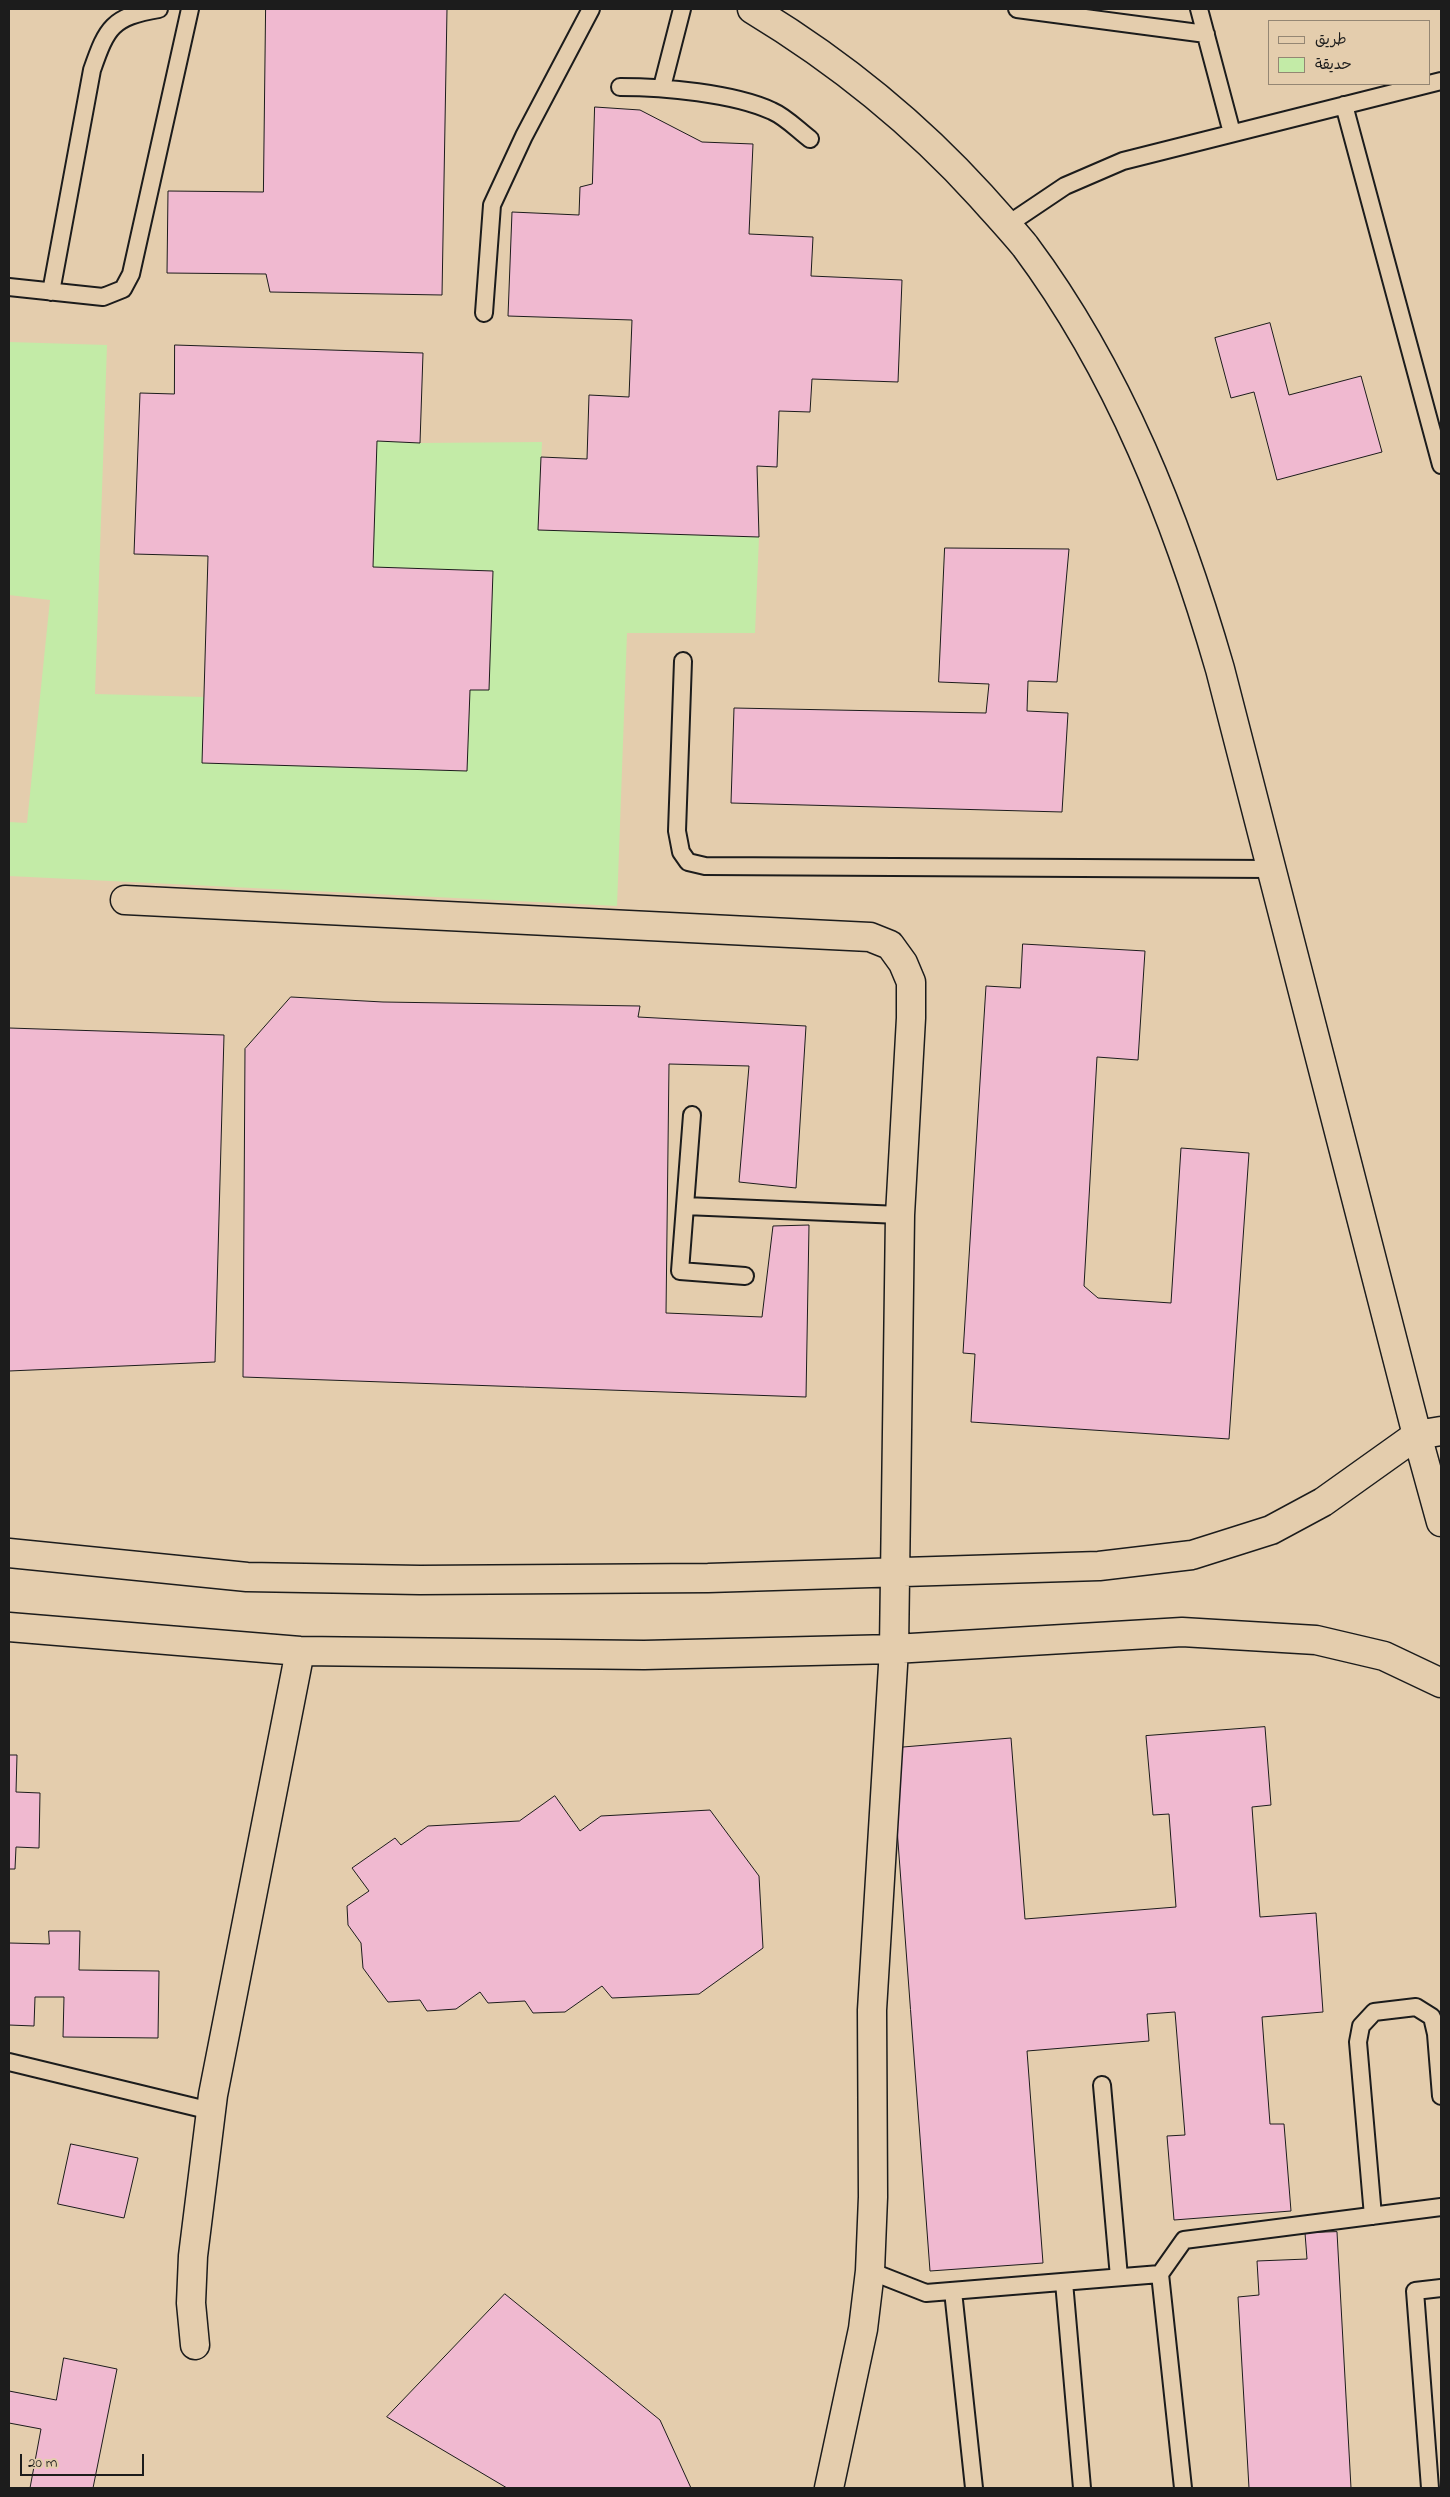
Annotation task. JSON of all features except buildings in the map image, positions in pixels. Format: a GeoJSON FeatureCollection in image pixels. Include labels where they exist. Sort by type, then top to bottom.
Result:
{"type":"FeatureCollection","features":[{"type":"Feature","properties":{"kind":"street"},"geometry":{"type":"LineString","coordinates":[[752,9],[801,38],[853,75],[902,116],[948,160],[1007,225],[1058,295],[1083,334],[1146,460],[1181,546],[1202,607],[1270,869],[1429,1433],[1441,1522]]}},
{"type":"Feature","properties":{"kind":"street"},"geometry":{"type":"LineString","coordinates":[[126,900],[870,937],[890,946],[903,963],[911,982],[911,1018],[900,1215],[894,1649],[872,2010],[873,2197],[870,2270],[863,2329],[829,2488]]}},
{"type":"Feature","properties":{"kind":"street"},"geometry":{"type":"LineString","coordinates":[[9,1553],[257,1577],[420,1580],[708,1578],[1098,1566],[1192,1555],[1271,1530],[1323,1502],[1429,1433]]}},
{"type":"Feature","properties":{"kind":"street"},"geometry":{"type":"LineString","coordinates":[[9,1627],[300,1651],[644,1655],[894,1649],[1182,1632],[1316,1640],[1384,1656],[1441,1683]]}},
{"type":"Feature","properties":{"kind":"street"},"geometry":{"type":"LineString","coordinates":[[195,2345],[191,2304],[193,2256],[211,2111],[300,1651]]}},
{"type":"Feature","properties":{"kind":"lane"},"geometry":{"type":"LineString","coordinates":[[51,292],[92,70],[104,38],[115,23],[137,12],[159,9]]}},
{"type":"Feature","properties":{"kind":"lane"},"geometry":{"type":"LineString","coordinates":[[9,287],[103,298],[123,288],[131,274],[190,9]]}},
{"type":"Feature","properties":{"kind":"lane"},"geometry":{"type":"LineString","coordinates":[[484,313],[492,205],[524,136],[591,9]]}},
{"type":"Feature","properties":{"kind":"lane"},"geometry":{"type":"LineString","coordinates":[[662,87],[682,9]]}},
{"type":"Feature","properties":{"kind":"lane"},"geometry":{"type":"LineString","coordinates":[[1018,9],[1206,34]]}},
{"type":"Feature","properties":{"kind":"lane"},"geometry":{"type":"LineString","coordinates":[[1199,9],[1232,133]]}},
{"type":"Feature","properties":{"kind":"lane"},"geometry":{"type":"LineString","coordinates":[[1007,225],[1065,186],[1122,161],[1424,85]]}},
{"type":"Feature","properties":{"kind":"lane"},"geometry":{"type":"LineString","coordinates":[[620,87],[662,87],[739,101],[773,112],[810,138]]}},
{"type":"Feature","properties":{"kind":"lane"},"geometry":{"type":"LineString","coordinates":[[1344,104],[1441,465]]}},
{"type":"Feature","properties":{"kind":"lane"},"geometry":{"type":"LineString","coordinates":[[683,660],[677,831],[681,852],[688,862],[706,866],[1270,869]]}},
{"type":"Feature","properties":{"kind":"lane"},"geometry":{"type":"LineString","coordinates":[[692,1115],[680,1271],[745,1276]]}},
{"type":"Feature","properties":{"kind":"lane"},"geometry":{"type":"LineString","coordinates":[[685,1206],[900,1215]]}},
{"type":"Feature","properties":{"kind":"lane"},"geometry":{"type":"LineString","coordinates":[[1373,2216],[1358,2042],[1361,2026],[1374,2012],[1416,2007],[1432,2016],[1436,2034],[1441,2096]]}},
{"type":"Feature","properties":{"kind":"lane"},"geometry":{"type":"LineString","coordinates":[[9,2062],[211,2111]]}},
{"type":"Feature","properties":{"kind":"lane"},"geometry":{"type":"LineString","coordinates":[[1102,2085],[1119,2277]]}},
{"type":"Feature","properties":{"kind":"lane"},"geometry":{"type":"LineString","coordinates":[[1183,2488],[1160,2274],[1184,2240],[1441,2207]]}},
{"type":"Feature","properties":{"kind":"lane"},"geometry":{"type":"LineString","coordinates":[[870,2270],[926,2293],[1160,2274]]}},
{"type":"Feature","properties":{"kind":"lane"},"geometry":{"type":"LineString","coordinates":[[1064,2282],[1082,2488]]}},
{"type":"Feature","properties":{"kind":"lane"},"geometry":{"type":"LineString","coordinates":[[1430,2488],[1415,2290],[1441,2288]]}},
{"type":"Feature","properties":{"kind":"lane"},"geometry":{"type":"LineString","coordinates":[[953,2291],[974,2488]]}},
{"type":"Feature","properties":{"kind":"green space"},"geometry":{"type":"Polygon","coordinates":[[[9,342],[107,345],[95,694],[204,697],[203,763],[467,771],[470,690],[489,690],[493,571],[373,567],[377,441],[420,443],[542,442],[538,530],[759,537],[755,633],[627,633],[617,906],[9,876],[9,822],[27,823],[50,600],[9,595],[9,342]]]}}]}
